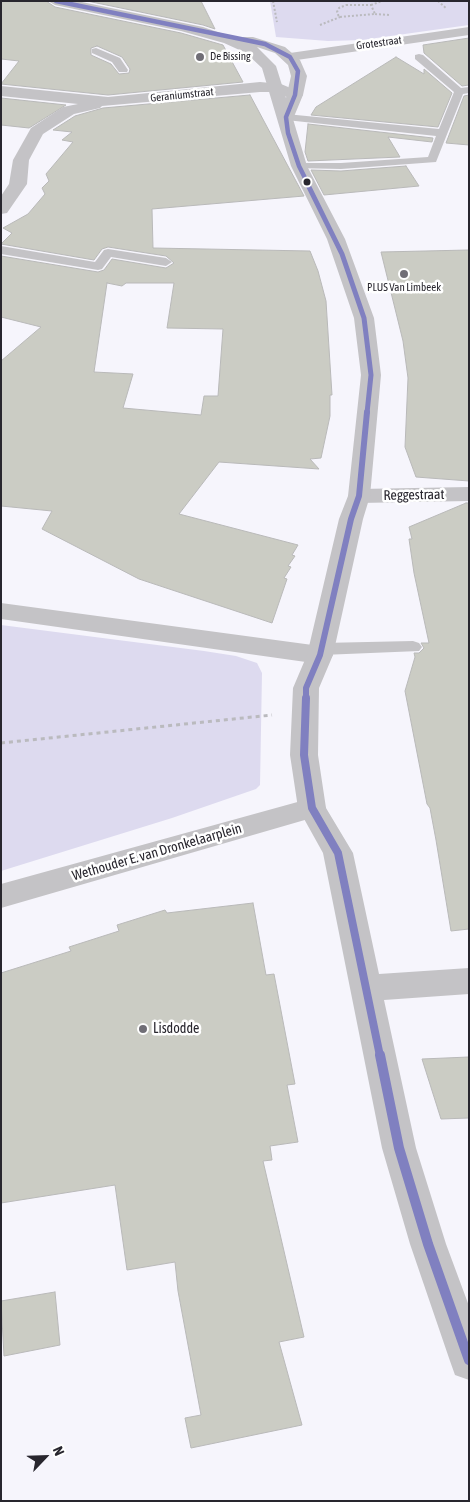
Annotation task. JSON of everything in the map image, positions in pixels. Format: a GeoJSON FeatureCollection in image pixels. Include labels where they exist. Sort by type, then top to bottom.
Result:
{"type":"FeatureCollection","features":[{"type":"Feature","properties":{"kind":"street"},"geometry":{"type":"LineString","coordinates":[[55,1],[265,44],[290,57],[298,71],[295,95],[286,117]]}},
{"type":"Feature","properties":{"kind":"street"},"geometry":{"type":"LineString","coordinates":[[186,28],[228,40],[251,50],[265,60],[272,71],[286,117],[288,133],[299,166],[336,239],[364,318],[371,374],[359,496],[351,519],[321,652],[306,688],[304,755],[312,808],[338,853],[399,1148],[428,1244],[469,1361]]}},
{"type":"Feature","properties":{"kind":"street","name":"Grotestraat"},"geometry":{"type":"LineString","coordinates":[[265,60],[469,31]]}},
{"type":"Feature","properties":{"kind":"street","name":"Geraniumstraat"},"geometry":{"type":"LineString","coordinates":[[68,104],[276,87],[295,95]]}},
{"type":"Feature","properties":{"kind":"street"},"geometry":{"type":"LineString","coordinates":[[1,91],[68,104]]}},
{"type":"Feature","properties":{"kind":"street"},"geometry":{"type":"LineString","coordinates":[[1,209],[18,184],[15,160],[37,131],[68,104]]}},
{"type":"Feature","properties":{"kind":"street","name":"Reggestraat"},"geometry":{"type":"LineString","coordinates":[[359,496],[469,494]]}},
{"type":"Feature","properties":{"kind":"street"},"geometry":{"type":"LineString","coordinates":[[1,611],[321,652]]}},
{"type":"Feature","properties":{"kind":"street","name":"Wethouder E. van Dronkelaarplein"},"geometry":{"type":"LineString","coordinates":[[1,896],[312,808]]}},
{"type":"Feature","properties":{"kind":"street"},"geometry":{"type":"LineString","coordinates":[[365,988],[469,981]]}},
{"type":"Feature","properties":{"kind":"lane"},"geometry":{"type":"LineString","coordinates":[[96,51],[116,60],[124,70]]}},
{"type":"Feature","properties":{"kind":"lane"},"geometry":{"type":"LineString","coordinates":[[299,166],[341,166],[432,160],[443,132],[464,91],[419,57]]}},
{"type":"Feature","properties":{"kind":"lane"},"geometry":{"type":"LineString","coordinates":[[286,117],[443,132]]}},
{"type":"Feature","properties":{"kind":"lane"},"geometry":{"type":"LineString","coordinates":[[1,250],[98,266],[108,253],[166,262]]}},
{"type":"Feature","properties":{"kind":"lane"},"geometry":{"type":"LineString","coordinates":[[321,652],[413,647]]}},
{"type":"Feature","properties":{"kind":"path"},"geometry":{"type":"LineString","coordinates":[[371,5],[375,14],[367,16],[342,18],[336,12],[339,8],[346,5],[371,5],[382,1]]}},
{"type":"Feature","properties":{"kind":"path"},"geometry":{"type":"LineString","coordinates":[[1,743],[305,712]]}},
{"type":"Feature","properties":{"kind":"shaded area"},"geometry":{"type":"Polygon","coordinates":[[[270,1],[469,1],[469,25],[362,40],[328,41],[276,37],[270,1]]]}},
{"type":"Feature","properties":{"kind":"shaded area"},"geometry":{"type":"Polygon","coordinates":[[[1,625],[204,651],[236,656],[257,663],[262,673],[260,785],[256,789],[172,818],[1,871],[1,625]]]}},
{"type":"Feature","properties":{"kind":"building"},"geometry":{"type":"Polygon","coordinates":[[[1,1],[46,1],[55,7],[181,33],[223,45],[243,82],[108,95],[1,84],[19,61],[1,59],[1,1]],[[97,46],[91,48],[91,55],[111,64],[119,74],[129,73],[130,69],[122,57],[97,46]]]}},
{"type":"Feature","properties":{"kind":"building"},"geometry":{"type":"Polygon","coordinates":[[[87,1],[201,1],[215,29],[203,25],[87,1]]]}},
{"type":"Feature","properties":{"kind":"building"},"geometry":{"type":"Polygon","coordinates":[[[469,38],[469,85],[462,86],[424,53],[423,45],[469,38]]]}},
{"type":"Feature","properties":{"kind":"building"},"geometry":{"type":"Polygon","coordinates":[[[396,57],[424,74],[424,69],[452,93],[438,127],[311,115],[316,107],[396,57]]]}},
{"type":"Feature","properties":{"kind":"building"},"geometry":{"type":"Polygon","coordinates":[[[250,95],[304,196],[152,209],[153,248],[310,251],[318,271],[326,301],[332,395],[330,395],[330,416],[321,458],[310,459],[319,469],[219,462],[179,514],[298,545],[292,555],[295,556],[288,566],[291,567],[284,578],[287,579],[272,623],[139,579],[42,529],[52,511],[1,506],[1,361],[41,327],[1,317],[1,256],[98,272],[104,270],[112,259],[166,268],[174,263],[166,256],[108,247],[102,249],[94,260],[1,244],[12,233],[3,228],[28,214],[45,194],[42,188],[49,181],[46,174],[73,142],[62,140],[72,132],[53,130],[75,116],[103,108],[250,95]],[[107,283],[94,372],[133,374],[123,408],[201,415],[204,396],[218,396],[223,329],[167,328],[174,283],[126,283],[122,286],[107,283]]]}},
{"type":"Feature","properties":{"kind":"building"},"geometry":{"type":"Polygon","coordinates":[[[469,95],[469,145],[446,143],[464,96],[469,95]]]}},
{"type":"Feature","properties":{"kind":"building"},"geometry":{"type":"Polygon","coordinates":[[[1,98],[66,105],[29,128],[1,125],[1,98]]]}},
{"type":"Feature","properties":{"kind":"building"},"geometry":{"type":"Polygon","coordinates":[[[308,124],[433,138],[432,142],[388,137],[400,157],[308,161],[305,152],[308,124]]]}},
{"type":"Feature","properties":{"kind":"building"},"geometry":{"type":"Polygon","coordinates":[[[406,166],[419,186],[324,195],[311,170],[341,171],[406,166]]]}},
{"type":"Feature","properties":{"kind":"building"},"geometry":{"type":"Polygon","coordinates":[[[469,250],[469,481],[416,477],[405,447],[408,378],[403,341],[381,252],[469,250]]]}},
{"type":"Feature","properties":{"kind":"building"},"geometry":{"type":"Polygon","coordinates":[[[469,503],[469,929],[451,931],[430,808],[427,804],[405,691],[415,657],[414,653],[419,653],[424,648],[421,643],[429,643],[414,573],[409,539],[412,539],[409,527],[469,503]]]}},
{"type":"Feature","properties":{"kind":"building","name":"Lisdodde"},"geometry":{"type":"Polygon","coordinates":[[[253,903],[266,975],[274,974],[295,1084],[287,1085],[298,1142],[270,1146],[272,1160],[263,1161],[304,1337],[279,1342],[302,1425],[191,1448],[185,1418],[201,1415],[178,1291],[175,1262],[127,1270],[115,1185],[1,1203],[1,973],[71,951],[69,947],[119,931],[117,925],[165,910],[167,913],[253,903]]]}},
{"type":"Feature","properties":{"kind":"building"},"geometry":{"type":"Polygon","coordinates":[[[469,1057],[469,1118],[441,1119],[422,1059],[469,1057]]]}},
{"type":"Feature","properties":{"kind":"building"},"geometry":{"type":"Polygon","coordinates":[[[55,1292],[60,1345],[4,1356],[1,1301],[55,1292]]]}},
{"type":"Feature","properties":{"kind":"transit line"},"geometry":{"type":"LineString","coordinates":[[56,1],[265,44],[290,57],[298,71],[295,95],[286,117],[288,133],[299,166],[342,254],[364,318],[371,375],[359,496],[351,519],[320,655],[306,688],[304,755],[312,808],[338,853],[399,1148],[428,1244],[469,1360]]}},
{"type":"Feature","properties":{"kind":"place","name":"De Bissing"},"geometry":{"type":"Point","coordinates":[200,57]}},
{"type":"Feature","properties":{"kind":"place","name":"PLUS Van Limbeek"},"geometry":{"type":"Point","coordinates":[404,274]}},
{"type":"Feature","properties":{"kind":"place","name":"Lisdodde"},"geometry":{"type":"Point","coordinates":[143,1029]}}]}
